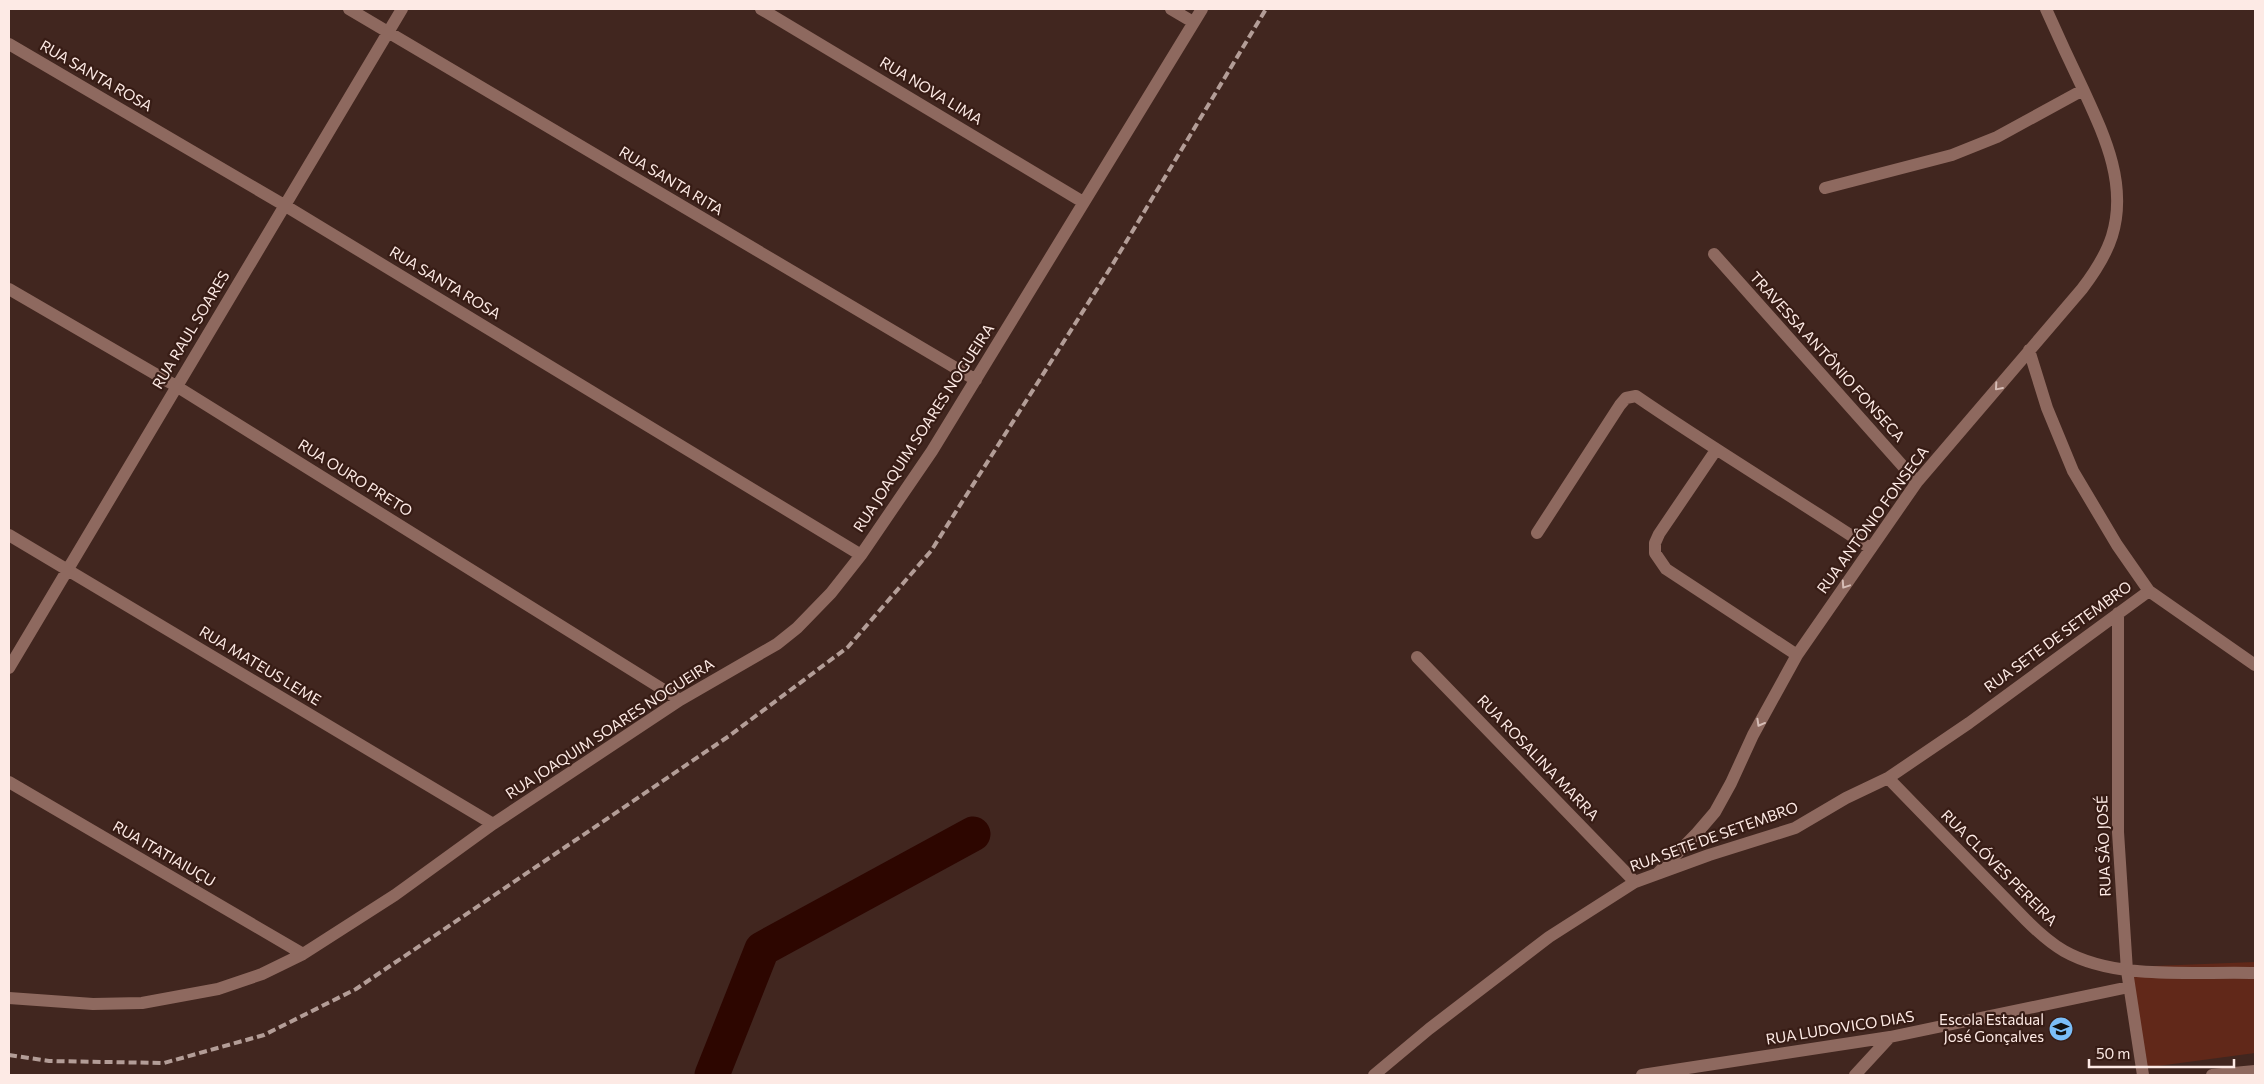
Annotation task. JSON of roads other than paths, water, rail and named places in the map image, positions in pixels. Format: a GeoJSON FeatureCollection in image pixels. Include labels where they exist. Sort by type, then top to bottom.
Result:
{"type":"FeatureCollection","features":[{"type":"Feature","properties":{"kind":"street","name":"RUA SANTA RITA"},"geometry":{"type":"LineString","coordinates":[[349,9],[976,380]]}},
{"type":"Feature","properties":{"kind":"street","name":"RUA RAUL SOARES"},"geometry":{"type":"LineString","coordinates":[[9,668],[402,9]]}},
{"type":"Feature","properties":{"kind":"street","name":"RUA NOVA LIMA"},"geometry":{"type":"LineString","coordinates":[[761,9],[1083,202]]}},
{"type":"Feature","properties":{"kind":"street"},"geometry":{"type":"LineString","coordinates":[[1171,9],[1193,22]]}},
{"type":"Feature","properties":{"kind":"street","name":"RUA JOAQUIM SOARES NOGUEIRA"},"geometry":{"type":"LineString","coordinates":[[9,998],[94,1004],[142,1003],[218,989],[262,974],[303,954],[394,895],[494,824],[680,700],[777,644],[814,612],[862,555],[898,504],[976,380],[1202,9]]}},
{"type":"Feature","properties":{"kind":"street","name":"RUA ANTÔNIO FONSECA"},"geometry":{"type":"LineString","coordinates":[[1658,874],[1715,812],[1732,784],[1753,735],[1797,655],[1916,482],[2082,289],[2104,255],[2116,216],[2118,192],[2114,168],[2105,139],[2046,9]]}},
{"type":"Feature","properties":{"kind":"street","name":"RUA SANTA ROSA"},"geometry":{"type":"LineString","coordinates":[[9,44],[284,205],[862,555]]}},
{"type":"Feature","properties":{"kind":"street"},"geometry":{"type":"LineString","coordinates":[[1825,188],[1952,154],[1997,137],[2083,90]]}},
{"type":"Feature","properties":{"kind":"street","name":"TRAVESSA ANTÔNIO FONSECA"},"geometry":{"type":"LineString","coordinates":[[1714,254],[1916,482]]}},
{"type":"Feature","properties":{"kind":"street","name":"RUA OURO PRETO"},"geometry":{"type":"LineString","coordinates":[[9,289],[176,386],[680,700]]}},
{"type":"Feature","properties":{"kind":"street"},"geometry":{"type":"LineString","coordinates":[[2030,350],[2047,408],[2073,471],[2117,545],[2149,591],[2255,665]]}},
{"type":"Feature","properties":{"kind":"street"},"geometry":{"type":"LineString","coordinates":[[1537,533],[1626,398],[1636,396],[1716,450],[1788,493],[1870,548]]}},
{"type":"Feature","properties":{"kind":"street"},"geometry":{"type":"LineString","coordinates":[[1716,450],[1659,534],[1654,549],[1656,557],[1678,578],[1797,655]]}},
{"type":"Feature","properties":{"kind":"street","name":"RUA MATEUS LEME"},"geometry":{"type":"LineString","coordinates":[[9,535],[494,824]]}},
{"type":"Feature","properties":{"kind":"street","name":"RUA SETE DE SETEMBRO"},"geometry":{"type":"LineString","coordinates":[[1374,1075],[1429,1029],[1548,936],[1635,882],[1709,855],[1795,828],[1846,798],[1888,778],[1969,723],[2149,591]]}},
{"type":"Feature","properties":{"kind":"street","name":"RUA SÃO JOSÉ"},"geometry":{"type":"LineString","coordinates":[[2118,613],[2118,832],[2129,987],[2143,1075]]}},
{"type":"Feature","properties":{"kind":"street","name":"RUA ROSALINA MARRA"},"geometry":{"type":"LineString","coordinates":[[1417,657],[1635,882]]}},
{"type":"Feature","properties":{"kind":"street","name":"RUA CLÓVES PEREIRA"},"geometry":{"type":"LineString","coordinates":[[1888,778],[2045,939],[2080,959],[2128,971],[2255,973]]}},
{"type":"Feature","properties":{"kind":"street","name":"RUA ITATIAIUÇU"},"geometry":{"type":"LineString","coordinates":[[9,782],[303,954]]}},
{"type":"Feature","properties":{"kind":"street","name":"RUA LUDOVICO DIAS"},"geometry":{"type":"LineString","coordinates":[[1642,1075],[1890,1037],[2129,987]]}},
{"type":"Feature","properties":{"kind":"street"},"geometry":{"type":"LineString","coordinates":[[1855,1075],[1890,1037]]}},
{"type":"Feature","properties":{"kind":"street"},"geometry":{"type":"LineString","coordinates":[[2212,1075],[2255,1071]]}},
{"type":"Feature","properties":{"kind":"waterway"},"geometry":{"type":"LineString","coordinates":[[712,1075],[762,949],[973,834]]}},
{"type":"Feature","properties":{"kind":"railway"},"geometry":{"type":"LineString","coordinates":[[9,1055],[49,1061],[164,1063],[264,1035],[356,989],[729,736],[848,647],[931,551],[1111,267],[1266,9]]}},
{"type":"Feature","properties":{"kind":"place","name":"Escola Estadual José Gonçalves"},"geometry":{"type":"Point","coordinates":[2061,1029]}}]}
